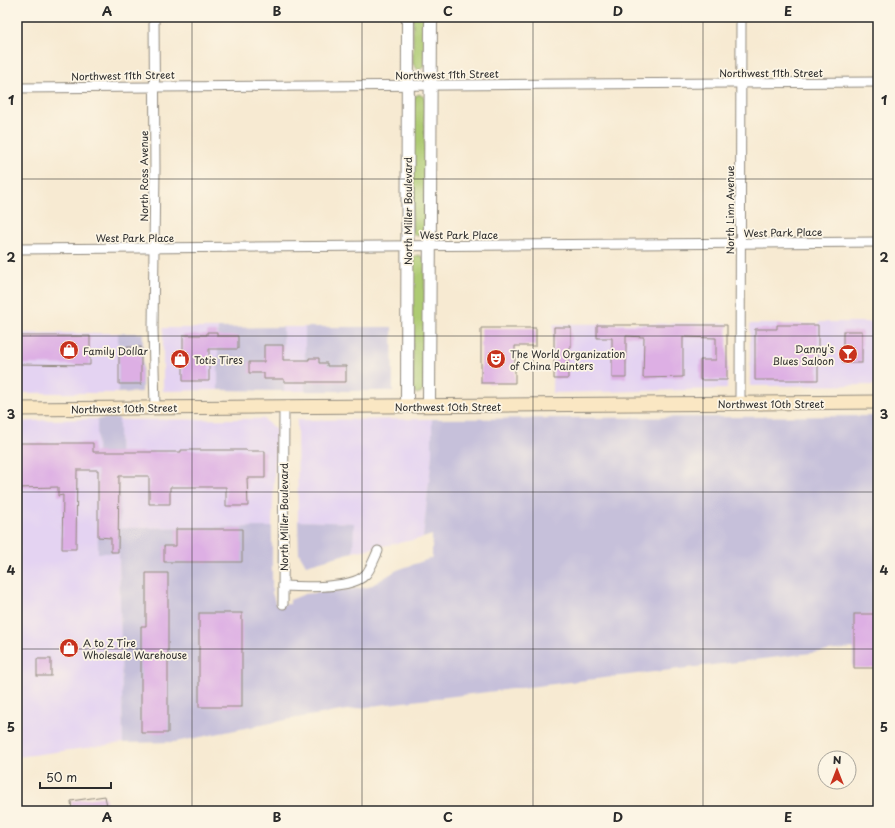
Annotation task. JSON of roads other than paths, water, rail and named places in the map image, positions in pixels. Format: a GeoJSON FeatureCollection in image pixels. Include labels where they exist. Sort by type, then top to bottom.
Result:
{"type":"FeatureCollection","features":[{"type":"Feature","properties":{"kind":"main road","name":"Northwest 10th Street"},"geometry":{"type":"LineString","coordinates":[[17,408],[878,402]]}},
{"type":"Feature","properties":{"kind":"street","name":"North Ross Avenue"},"geometry":{"type":"LineString","coordinates":[[154,17],[155,168],[153,248],[155,407]]}},
{"type":"Feature","properties":{"kind":"street","name":"North Miller Boulevard"},"geometry":{"type":"LineString","coordinates":[[407,406],[408,17]]}},
{"type":"Feature","properties":{"kind":"street"},"geometry":{"type":"LineString","coordinates":[[429,406],[431,17]]}},
{"type":"Feature","properties":{"kind":"street","name":"North Linn Avenue"},"geometry":{"type":"LineString","coordinates":[[740,404],[741,17]]}},
{"type":"Feature","properties":{"kind":"street","name":"Northwest 11th Street"},"geometry":{"type":"LineString","coordinates":[[17,88],[878,82]]}},
{"type":"Feature","properties":{"kind":"street","name":"West Park Place"},"geometry":{"type":"LineString","coordinates":[[17,249],[878,242]]}},
{"type":"Feature","properties":{"kind":"street","name":"North Miller Boulevard"},"geometry":{"type":"LineString","coordinates":[[283,604],[284,407]]}},
{"type":"Feature","properties":{"kind":"street"},"geometry":{"type":"LineString","coordinates":[[283,586],[351,583],[365,576],[378,550]]}},
{"type":"Feature","properties":{"kind":"place","name":"Family Dollar"},"geometry":{"type":"Point","coordinates":[69,350]}},
{"type":"Feature","properties":{"kind":"place","name":"Danny's Blues Saloon"},"geometry":{"type":"Point","coordinates":[848,354]}},
{"type":"Feature","properties":{"kind":"place","name":"Totis Tires"},"geometry":{"type":"Point","coordinates":[180,359]}},
{"type":"Feature","properties":{"kind":"place","name":"The World Organization of China Painters"},"geometry":{"type":"Point","coordinates":[496,359]}},
{"type":"Feature","properties":{"kind":"place","name":"A to Z Tire Wholesale Warehouse"},"geometry":{"type":"Point","coordinates":[69,648]}}]}
